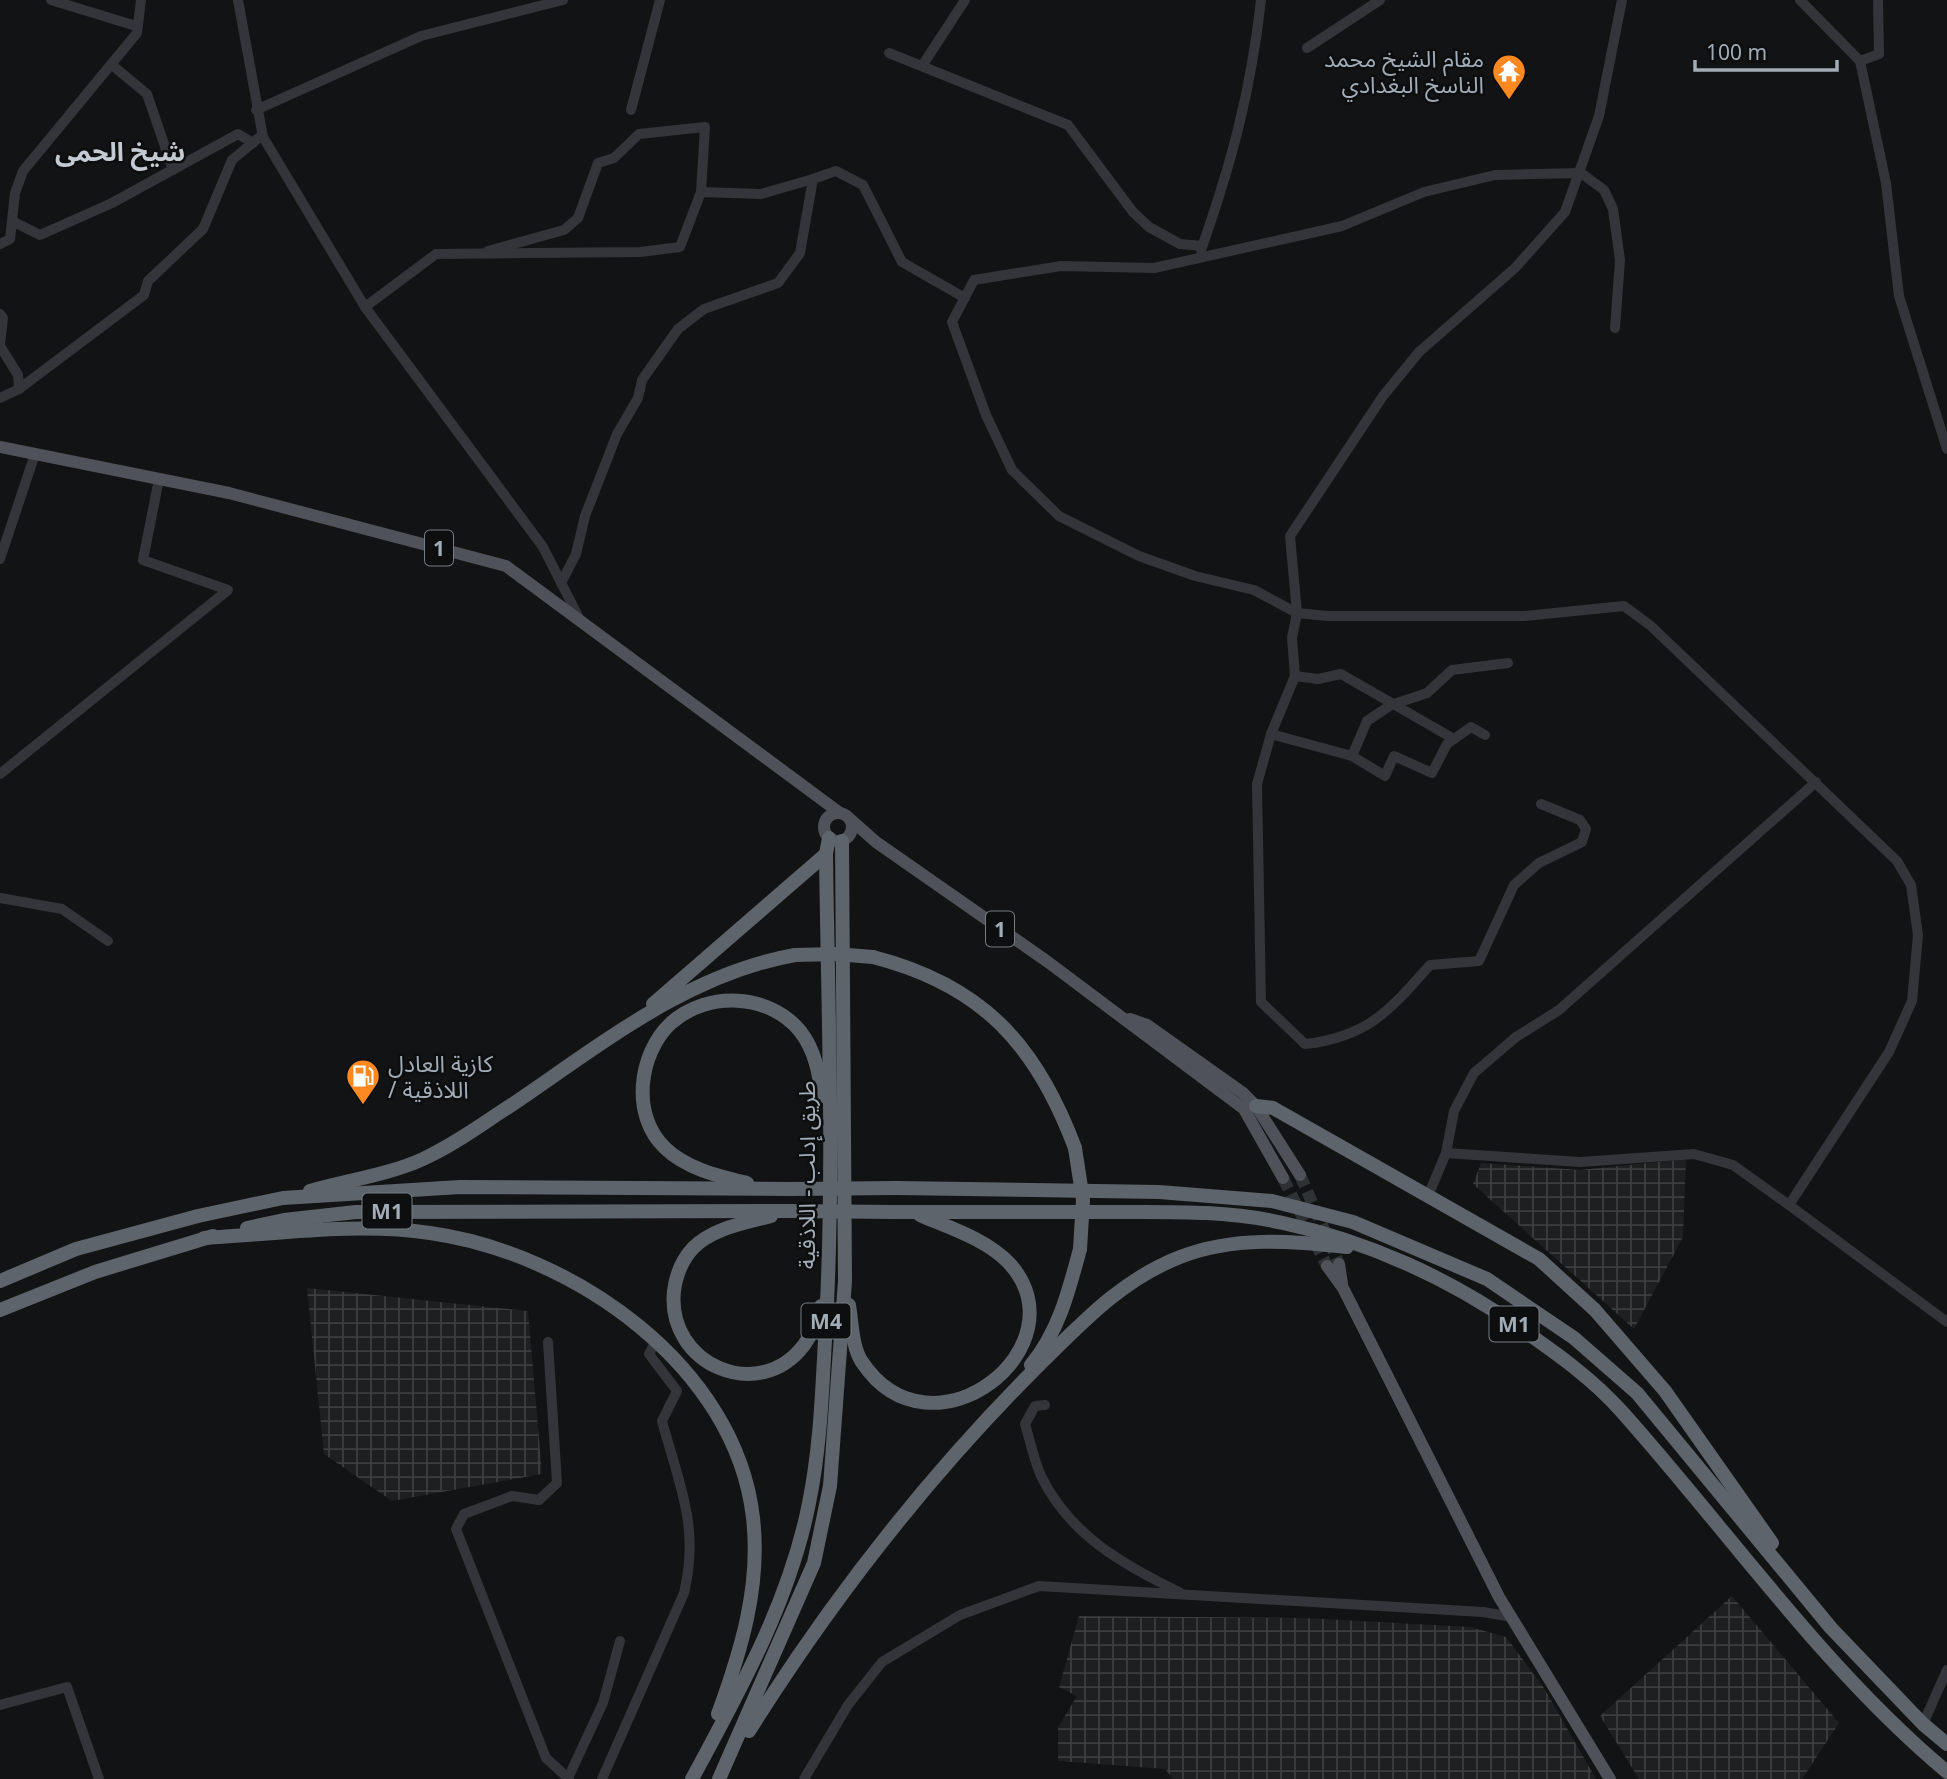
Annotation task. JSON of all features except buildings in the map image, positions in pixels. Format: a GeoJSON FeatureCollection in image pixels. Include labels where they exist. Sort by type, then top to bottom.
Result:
{"type":"FeatureCollection","features":[{"type":"Feature","properties":{"kind":"highway","name":"طريق إدلب - اللاذقية"},"geometry":{"type":"LineString","coordinates":[[695,1773],[758,1653],[785,1583],[809,1504],[820,1420],[829,1281],[826,854],[840,839]]}},
{"type":"Feature","properties":{"kind":"highway","name":"طريق إدلب - اللاذقية"},"geometry":{"type":"LineString","coordinates":[[721,1776],[814,1563],[830,1486],[845,1281],[840,839]]}},
{"type":"Feature","properties":{"kind":"highway"},"geometry":{"type":"LineString","coordinates":[[623,1030],[826,854]]}},
{"type":"Feature","properties":{"kind":"highway"},"geometry":{"type":"LineString","coordinates":[[284,1198],[421,1160],[468,1134],[623,1030],[731,971],[795,955],[873,957],[934,976],[970,998],[998,1021],[1024,1048],[1060,1110],[1074,1148],[1083,1200],[1080,1249],[1066,1302],[1036,1359],[875,1549],[793,1661],[721,1776]]}},
{"type":"Feature","properties":{"kind":"highway"},"geometry":{"type":"LineString","coordinates":[[790,1189],[760,1186],[718,1176],[688,1165],[664,1147],[649,1123],[642,1095],[644,1069],[654,1044],[671,1023],[693,1009],[718,1001],[748,1001],[776,1012],[792,1024],[815,1056],[830,1156]]}},
{"type":"Feature","properties":{"kind":"highway"},"geometry":{"type":"LineString","coordinates":[[1250,1107],[1273,1108],[1539,1259],[1595,1310],[1664,1391],[1831,1628]]}},
{"type":"Feature","properties":{"kind":"highway","name":"M1"},"geometry":{"type":"LineString","coordinates":[[0,1281],[76,1249],[198,1216],[284,1198],[460,1187],[896,1188],[1158,1192],[1272,1202],[1353,1222],[1487,1279],[1574,1338],[1637,1393],[1831,1628],[1923,1724],[1947,1744]]}},
{"type":"Feature","properties":{"kind":"highway"},"geometry":{"type":"LineString","coordinates":[[790,1211],[714,1234],[694,1247],[680,1266],[675,1283],[672,1307],[677,1329],[707,1364],[728,1372],[747,1374],[762,1371],[788,1361],[804,1346],[816,1324],[829,1281]]}},
{"type":"Feature","properties":{"kind":"highway","name":"M1"},"geometry":{"type":"LineString","coordinates":[[0,1310],[95,1272],[204,1238],[284,1220],[356,1212],[1214,1214],[1280,1222],[1340,1238],[1459,1288],[1567,1360],[1621,1410],[1794,1616],[1899,1731],[1947,1772]]}},
{"type":"Feature","properties":{"kind":"highway"},"geometry":{"type":"LineString","coordinates":[[845,1281],[861,1361],[894,1392],[915,1400],[939,1403],[982,1391],[1000,1377],[1014,1359],[1025,1335],[1028,1312],[1024,1289],[1010,1264],[991,1248],[912,1212]]}},
{"type":"Feature","properties":{"kind":"highway"},"geometry":{"type":"LineString","coordinates":[[204,1238],[358,1229],[430,1233],[483,1245],[564,1277],[601,1298],[656,1342],[690,1375],[711,1406],[744,1476],[753,1518],[752,1597],[741,1648],[695,1773]]}},
{"type":"Feature","properties":{"kind":"highway"},"geometry":{"type":"LineString","coordinates":[[992,1412],[1111,1296],[1139,1276],[1181,1257],[1234,1242],[1291,1241],[1364,1249]]}},
{"type":"Feature","properties":{"kind":"main road","name":"1"},"geometry":{"type":"LineString","coordinates":[[0,447],[229,493],[506,566],[845,816],[876,842],[1123,1017],[1147,1025],[1243,1093],[1250,1107]]}},
{"type":"Feature","properties":{"kind":"main road"},"geometry":{"type":"LineString","coordinates":[[812,794],[824,824],[840,839],[853,829],[845,816],[828,816],[824,824]]}},
{"type":"Feature","properties":{"kind":"main road","name":"1"},"geometry":{"type":"LineString","coordinates":[[840,839],[876,842]]}},
{"type":"Feature","properties":{"kind":"main road"},"geometry":{"type":"LineString","coordinates":[[1250,1107],[1300,1175]]}},
{"type":"Feature","properties":{"kind":"main road"},"geometry":{"type":"LineString","coordinates":[[1250,1107],[1283,1178]]}},
{"type":"Feature","properties":{"kind":"main road"},"geometry":{"type":"LineString","coordinates":[[1333,1265],[1512,1617],[1610,1779]]}},
{"type":"Feature","properties":{"kind":"street"},"geometry":{"type":"LineString","coordinates":[[51,0],[136,26]]}},
{"type":"Feature","properties":{"kind":"street"},"geometry":{"type":"LineString","coordinates":[[0,244],[10,239],[15,193],[23,171],[137,33],[141,0]]}},
{"type":"Feature","properties":{"kind":"street"},"geometry":{"type":"LineString","coordinates":[[238,0],[262,135],[365,307],[543,547],[580,620]]}},
{"type":"Feature","properties":{"kind":"street"},"geometry":{"type":"LineString","coordinates":[[256,110],[421,36],[563,0]]}},
{"type":"Feature","properties":{"kind":"street"},"geometry":{"type":"LineString","coordinates":[[631,110],[660,0]]}},
{"type":"Feature","properties":{"kind":"street"},"geometry":{"type":"LineString","coordinates":[[922,66],[965,0]]}},
{"type":"Feature","properties":{"kind":"street"},"geometry":{"type":"LineString","coordinates":[[1198,259],[1237,144],[1254,64],[1261,0]]}},
{"type":"Feature","properties":{"kind":"street"},"geometry":{"type":"LineString","coordinates":[[1307,48],[1380,0]]}},
{"type":"Feature","properties":{"kind":"street"},"geometry":{"type":"LineString","coordinates":[[1541,804],[1580,820],[1586,829],[1582,842],[1539,863],[1514,885],[1479,961],[1430,965],[1386,1014],[1358,1032],[1334,1041],[1305,1044],[1261,1002],[1257,783],[1271,734],[1295,676],[1292,638],[1297,612],[1290,536],[1383,396],[1419,352],[1524,259],[1565,212],[1599,117],[1622,0]]}},
{"type":"Feature","properties":{"kind":"street"},"geometry":{"type":"LineString","coordinates":[[1800,0],[1860,61],[1886,183],[1899,296],[1947,449]]}},
{"type":"Feature","properties":{"kind":"street"},"geometry":{"type":"LineString","coordinates":[[1860,61],[1879,54],[1878,0]]}},
{"type":"Feature","properties":{"kind":"street"},"geometry":{"type":"LineString","coordinates":[[889,53],[1068,125],[1133,212],[1149,227],[1180,244],[1202,246]]}},
{"type":"Feature","properties":{"kind":"street"},"geometry":{"type":"LineString","coordinates":[[112,65],[147,94],[173,170]]}},
{"type":"Feature","properties":{"kind":"street"},"geometry":{"type":"LineString","coordinates":[[365,307],[436,254],[478,254],[640,252],[680,247],[701,192],[705,127],[639,134],[614,158],[598,163],[578,218],[564,230],[478,254]]}},
{"type":"Feature","properties":{"kind":"street"},"geometry":{"type":"LineString","coordinates":[[12,221],[40,235],[112,203],[239,134],[253,143]]}},
{"type":"Feature","properties":{"kind":"street"},"geometry":{"type":"LineString","coordinates":[[0,398],[19,389],[144,295],[148,281],[203,229],[232,160],[262,135]]}},
{"type":"Feature","properties":{"kind":"street"},"geometry":{"type":"LineString","coordinates":[[701,192],[761,194],[836,171],[863,184],[902,262],[965,298]]}},
{"type":"Feature","properties":{"kind":"street"},"geometry":{"type":"LineString","coordinates":[[1615,328],[1620,260],[1613,209],[1604,190],[1581,173],[1495,175],[1424,192],[1342,226],[1154,268],[1061,266],[974,280],[952,322],[986,415],[1012,470],[1059,516],[1139,556],[1195,576],[1254,590],[1297,612],[1327,616],[1460,618],[1525,616],[1624,606],[1651,626],[1897,861],[1911,885],[1918,935],[1912,1001],[1889,1052],[1789,1205]]}},
{"type":"Feature","properties":{"kind":"street"},"geometry":{"type":"LineString","coordinates":[[561,583],[576,554],[585,516],[617,434],[638,398],[642,380],[678,329],[704,309],[778,283],[800,253],[813,179]]}},
{"type":"Feature","properties":{"kind":"street"},"geometry":{"type":"LineString","coordinates":[[0,314],[3,318],[0,345],[18,375],[19,389]]}},
{"type":"Feature","properties":{"kind":"street"},"geometry":{"type":"LineString","coordinates":[[0,559],[35,454]]}},
{"type":"Feature","properties":{"kind":"street"},"geometry":{"type":"LineString","coordinates":[[0,774],[228,590],[144,560],[159,479]]}},
{"type":"Feature","properties":{"kind":"street"},"geometry":{"type":"LineString","coordinates":[[1352,756],[1367,721],[1391,705],[1427,693],[1452,670],[1508,663]]}},
{"type":"Feature","properties":{"kind":"street"},"geometry":{"type":"LineString","coordinates":[[1295,676],[1318,679],[1341,674],[1454,739]]}},
{"type":"Feature","properties":{"kind":"street"},"geometry":{"type":"LineString","coordinates":[[1271,734],[1352,756],[1385,776],[1394,756],[1432,773],[1447,744],[1471,727],[1485,735]]}},
{"type":"Feature","properties":{"kind":"street"},"geometry":{"type":"LineString","coordinates":[[1428,1195],[1446,1153],[1454,1111],[1474,1073],[1516,1037],[1559,1010],[1816,782]]}},
{"type":"Feature","properties":{"kind":"street"},"geometry":{"type":"LineString","coordinates":[[0,898],[62,909],[107,941]]}},
{"type":"Feature","properties":{"kind":"street"},"geometry":{"type":"LineString","coordinates":[[1446,1153],[1580,1162],[1694,1154],[1733,1165],[1947,1322]]}},
{"type":"Feature","properties":{"kind":"street"},"geometry":{"type":"LineString","coordinates":[[548,1342],[557,1483],[539,1500],[512,1496],[464,1514],[456,1529],[546,1758],[569,1779],[603,1703],[620,1641]]}},
{"type":"Feature","properties":{"kind":"street"},"geometry":{"type":"LineString","coordinates":[[602,1779],[684,1593],[691,1562],[690,1525],[662,1421],[677,1391],[649,1354],[656,1342]]}},
{"type":"Feature","properties":{"kind":"street"},"geometry":{"type":"LineString","coordinates":[[1045,1405],[1035,1406],[1025,1424],[1040,1473],[1054,1500],[1079,1532],[1131,1569],[1184,1594]]}},
{"type":"Feature","properties":{"kind":"street"},"geometry":{"type":"LineString","coordinates":[[804,1779],[848,1705],[882,1662],[960,1615],[1038,1586],[1483,1612],[1512,1617]]}},
{"type":"Feature","properties":{"kind":"street"},"geometry":{"type":"LineString","coordinates":[[1923,1724],[1947,1670]]}},
{"type":"Feature","properties":{"kind":"street"},"geometry":{"type":"LineString","coordinates":[[0,1705],[67,1688],[99,1779]]}},
{"type":"Feature","properties":{"kind":"shaded area"},"geometry":{"type":"Polygon","coordinates":[[[1686,1159],[1683,1237],[1634,1329],[1473,1184],[1481,1163],[1580,1170],[1686,1159]]]}},
{"type":"Feature","properties":{"kind":"shaded area"},"geometry":{"type":"Polygon","coordinates":[[[307,1288],[528,1311],[542,1474],[392,1501],[324,1454],[307,1288]]]}},
{"type":"Feature","properties":{"kind":"shaded area"},"geometry":{"type":"Polygon","coordinates":[[[1732,1596],[1839,1723],[1802,1779],[1639,1779],[1600,1716],[1732,1596]]]}},
{"type":"Feature","properties":{"kind":"shaded area"},"geometry":{"type":"Polygon","coordinates":[[[1079,1616],[1304,1618],[1470,1627],[1506,1637],[1544,1688],[1596,1779],[1173,1779],[1165,1769],[1058,1761],[1058,1727],[1077,1696],[1059,1687],[1079,1616]]]}},
{"type":"Feature","properties":{"kind":"tunnel"},"geometry":{"type":"LineString","coordinates":[[1300,1175],[1339,1264]]}},
{"type":"Feature","properties":{"kind":"tunnel"},"geometry":{"type":"LineString","coordinates":[[1283,1178],[1327,1266]]}},
{"type":"Feature","properties":{"kind":"place","name":"مقام الشيخ محمد الناسخ البغدادي"},"geometry":{"type":"Point","coordinates":[1509,101]}},
{"type":"Feature","properties":{"kind":"place","name":"كازية العادل / اللاذقية"},"geometry":{"type":"Point","coordinates":[363,1106]}},
{"type":"Feature","properties":{"kind":"district","name":"شيخ الحمى"},"geometry":{"type":"Point","coordinates":[120,151]}}]}
